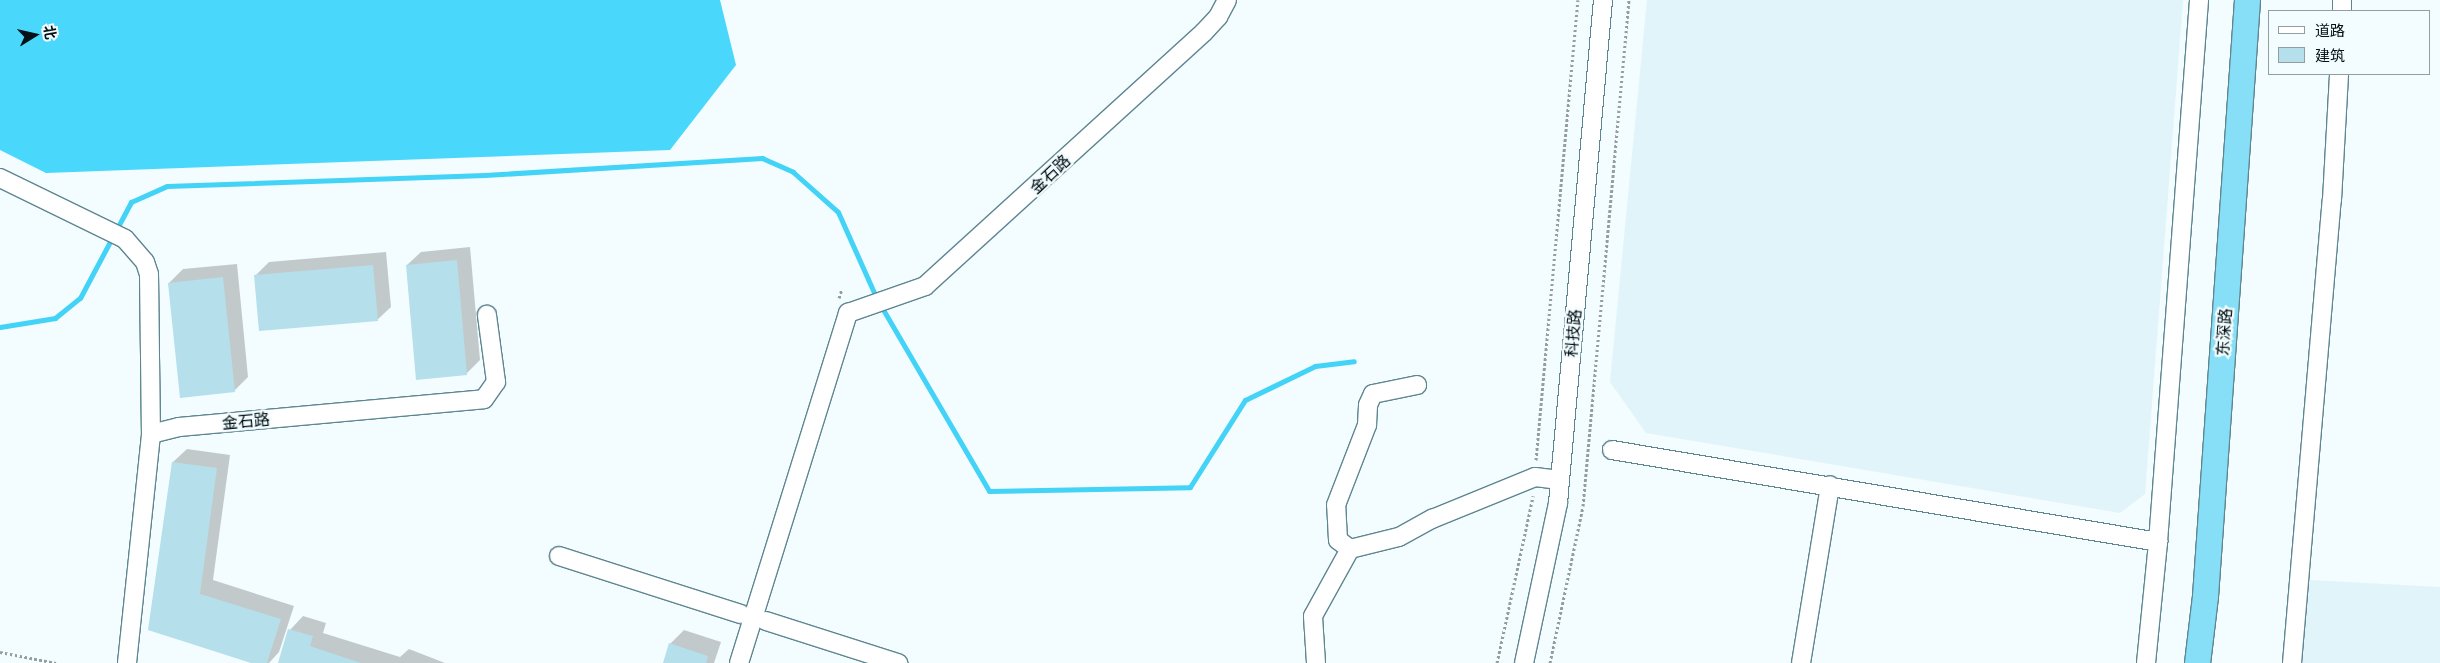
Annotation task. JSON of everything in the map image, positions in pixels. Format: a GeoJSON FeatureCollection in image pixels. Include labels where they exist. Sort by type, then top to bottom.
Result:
{"type":"FeatureCollection","features":[{"type":"Feature","properties":{"kind":"highway","name":"东深路"},"geometry":{"type":"LineString","coordinates":[[2197,663],[2205,596],[2247,0]]}},
{"type":"Feature","properties":{"kind":"highway","name":"东深路"},"geometry":{"type":"LineString","coordinates":[[2214,663],[2264,0]]}},
{"type":"Feature","properties":{"kind":"street","name":"金石路"},"geometry":{"type":"LineString","coordinates":[[739,663],[848,313],[926,286],[1204,32],[1218,18],[1228,0]]}},
{"type":"Feature","properties":{"kind":"street","name":"科技路"},"geometry":{"type":"LineString","coordinates":[[1524,663],[1550,548],[1560,480],[1603,0]]}},
{"type":"Feature","properties":{"kind":"street"},"geometry":{"type":"LineString","coordinates":[[2146,663],[2158,542],[2198,0]]}},
{"type":"Feature","properties":{"kind":"street"},"geometry":{"type":"LineString","coordinates":[[2292,663],[2328,249],[2339,75]]}},
{"type":"Feature","properties":{"kind":"street"},"geometry":{"type":"LineString","coordinates":[[0,178],[124,239],[138,252],[149,274],[151,434],[127,663]]}},
{"type":"Feature","properties":{"kind":"street","name":"金石路"},"geometry":{"type":"LineString","coordinates":[[151,434],[179,427],[484,399],[496,382],[487,315]]}},
{"type":"Feature","properties":{"kind":"street"},"geometry":{"type":"LineString","coordinates":[[1350,549],[1338,540],[1336,505],[1367,426],[1368,405],[1373,394],[1417,385]]}},
{"type":"Feature","properties":{"kind":"street"},"geometry":{"type":"LineString","coordinates":[[1612,450],[1830,485],[2158,542]]}},
{"type":"Feature","properties":{"kind":"street"},"geometry":{"type":"LineString","coordinates":[[1316,663],[1314,616],[1350,549],[1399,537],[1432,519],[1535,477],[1560,480]]}},
{"type":"Feature","properties":{"kind":"street"},"geometry":{"type":"LineString","coordinates":[[1801,663],[1830,485]]}},
{"type":"Feature","properties":{"kind":"street"},"geometry":{"type":"LineString","coordinates":[[559,556],[741,614]]}},
{"type":"Feature","properties":{"kind":"street"},"geometry":{"type":"LineString","coordinates":[[766,621],[898,663]]}},
{"type":"Feature","properties":{"kind":"path"},"geometry":{"type":"LineString","coordinates":[[1497,663],[1525,543],[1535,477],[1578,0]]}},
{"type":"Feature","properties":{"kind":"path"},"geometry":{"type":"LineString","coordinates":[[1550,663],[1583,506],[1629,0]]}},
{"type":"Feature","properties":{"kind":"path"},"geometry":{"type":"LineString","coordinates":[[0,652],[56,663]]}},
{"type":"Feature","properties":{"kind":"shaded area"},"geometry":{"type":"Polygon","coordinates":[[[0,0],[720,0],[736,65],[670,150],[46,173],[0,150],[0,0]]]}},
{"type":"Feature","properties":{"kind":"shaded area"},"geometry":{"type":"Polygon","coordinates":[[[1647,0],[2183,0],[2145,494],[2120,513],[1646,433],[1610,382],[1647,0]]]}},
{"type":"Feature","properties":{"kind":"shaded area"},"geometry":{"type":"Polygon","coordinates":[[[2309,580],[2440,587],[2440,663],[2300,663],[2309,580]]]}},
{"type":"Feature","properties":{"kind":"building"},"geometry":{"type":"Polygon","coordinates":[[[457,260],[467,375],[416,380],[406,265],[457,260]]]}},
{"type":"Feature","properties":{"kind":"building"},"geometry":{"type":"Polygon","coordinates":[[[373,265],[378,321],[259,331],[254,275],[373,265]]]}},
{"type":"Feature","properties":{"kind":"building"},"geometry":{"type":"Polygon","coordinates":[[[223,277],[235,392],[180,398],[168,283],[223,277]]]}},
{"type":"Feature","properties":{"kind":"building"},"geometry":{"type":"Polygon","coordinates":[[[172,462],[217,468],[200,594],[281,619],[267,663],[251,663],[148,630],[172,462]]]}},
{"type":"Feature","properties":{"kind":"building"},"geometry":{"type":"Polygon","coordinates":[[[288,629],[313,636],[310,646],[361,663],[278,663],[288,629]]]}},
{"type":"Feature","properties":{"kind":"building"},"geometry":{"type":"Polygon","coordinates":[[[669,643],[708,656],[706,663],[663,663],[669,643]]]}},
{"type":"Feature","properties":{"kind":"waterway"},"geometry":{"type":"LineString","coordinates":[[0,327],[55,318],[80,298],[131,202],[167,186],[485,175],[762,158],[793,172],[838,212],[877,299]]}},
{"type":"Feature","properties":{"kind":"waterway"},"geometry":{"type":"LineString","coordinates":[[881,306],[989,491],[1190,487],[1245,400],[1315,366],[1354,361]]}}]}
